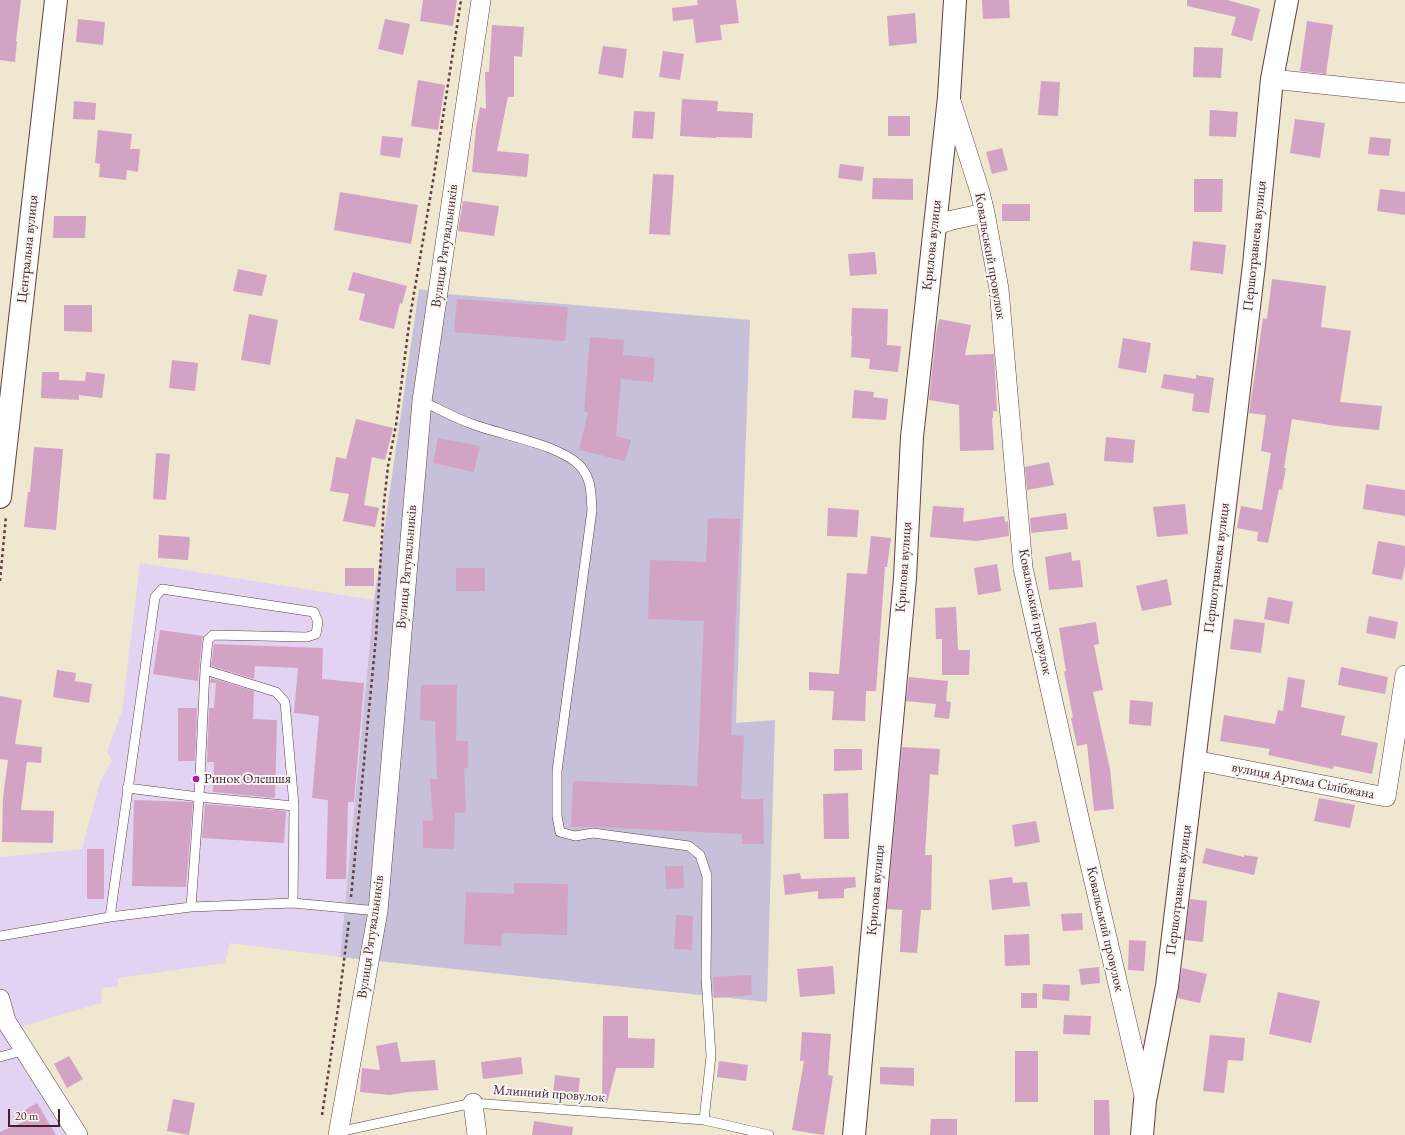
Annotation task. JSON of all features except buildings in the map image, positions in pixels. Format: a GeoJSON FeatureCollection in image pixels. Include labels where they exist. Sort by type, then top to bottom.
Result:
{"type":"FeatureCollection","features":[{"type":"Feature","properties":{"kind":"street","name":"Центральна вулиця"},"geometry":{"type":"LineString","coordinates":[[0,497],[56,0]]}},
{"type":"Feature","properties":{"kind":"street","name":"Вулиця Рятувальників"},"geometry":{"type":"LineString","coordinates":[[335,1134],[378,911],[422,401],[481,0]]}},
{"type":"Feature","properties":{"kind":"street","name":"Крилова вулиця"},"geometry":{"type":"LineString","coordinates":[[854,1135],[905,578],[912,437],[949,97],[955,0]]}},
{"type":"Feature","properties":{"kind":"street","name":"Першотравнева вулиця"},"geometry":{"type":"LineString","coordinates":[[1142,1135],[1145,1101],[1167,986],[1254,265],[1272,79],[1287,0]]}},
{"type":"Feature","properties":{"kind":"street"},"geometry":{"type":"LineString","coordinates":[[1272,79],[1405,93]]}},
{"type":"Feature","properties":{"kind":"street","name":"Ковальський провулок"},"geometry":{"type":"LineString","coordinates":[[949,97],[980,192],[999,289],[1023,568],[1145,1101]]}},
{"type":"Feature","properties":{"kind":"street"},"geometry":{"type":"LineString","coordinates":[[934,226],[952,220],[985,213]]}},
{"type":"Feature","properties":{"kind":"street","name":"вулиця Артема Сілібжана"},"geometry":{"type":"LineString","coordinates":[[1194,760],[1386,797],[1405,675]]}},
{"type":"Feature","properties":{"kind":"street"},"geometry":{"type":"LineString","coordinates":[[0,998],[6,1021],[78,1135]]}},
{"type":"Feature","properties":{"kind":"street"},"geometry":{"type":"LineString","coordinates":[[473,1103],[477,1135]]}},
{"type":"Feature","properties":{"kind":"lane"},"geometry":{"type":"LineString","coordinates":[[422,401],[472,424],[548,447],[572,458],[582,468],[591,485],[592,510],[557,771],[557,816],[560,832],[575,836],[593,833],[689,846],[700,855],[707,876],[706,977],[711,1056],[704,1120]]}},
{"type":"Feature","properties":{"kind":"lane"},"geometry":{"type":"LineString","coordinates":[[110,917],[154,597],[162,590],[314,612],[318,622],[316,634],[307,637],[213,635],[208,640],[191,906]]}},
{"type":"Feature","properties":{"kind":"lane"},"geometry":{"type":"LineString","coordinates":[[205,670],[276,692],[285,702],[294,806],[293,903]]}},
{"type":"Feature","properties":{"kind":"lane"},"geometry":{"type":"LineString","coordinates":[[127,788],[199,798],[294,806]]}},
{"type":"Feature","properties":{"kind":"lane"},"geometry":{"type":"LineString","coordinates":[[0,936],[110,917],[191,906],[293,903],[350,907],[378,911]]}},
{"type":"Feature","properties":{"kind":"lane"},"geometry":{"type":"LineString","coordinates":[[0,1057],[25,1050]]}},
{"type":"Feature","properties":{"kind":"lane","name":"Млинний провулок"},"geometry":{"type":"LineString","coordinates":[[335,1134],[473,1103],[704,1120],[769,1135]]}},
{"type":"Feature","properties":{"kind":"path"},"geometry":{"type":"LineString","coordinates":[[321,1119],[338,1008],[350,907],[376,638],[384,503],[388,466],[396,425],[410,318],[461,0]]}},
{"type":"Feature","properties":{"kind":"shaded area"},"geometry":{"type":"Polygon","coordinates":[[[419,289],[447,294],[750,320],[736,723],[775,720],[767,1002],[340,957],[374,600],[419,289]]]}},
{"type":"Feature","properties":{"kind":"shaded area"},"geometry":{"type":"Polygon","coordinates":[[[140,563],[374,600],[340,957],[230,943],[225,963],[118,978],[118,986],[102,988],[101,1003],[12,1029],[82,1135],[0,1135],[0,857],[82,849],[100,782],[112,761],[107,752],[122,711],[140,563]]]}},
{"type":"Feature","properties":{"kind":"place","name":"Ринок Олешшя"},"geometry":{"type":"Point","coordinates":[196,779]}}]}
